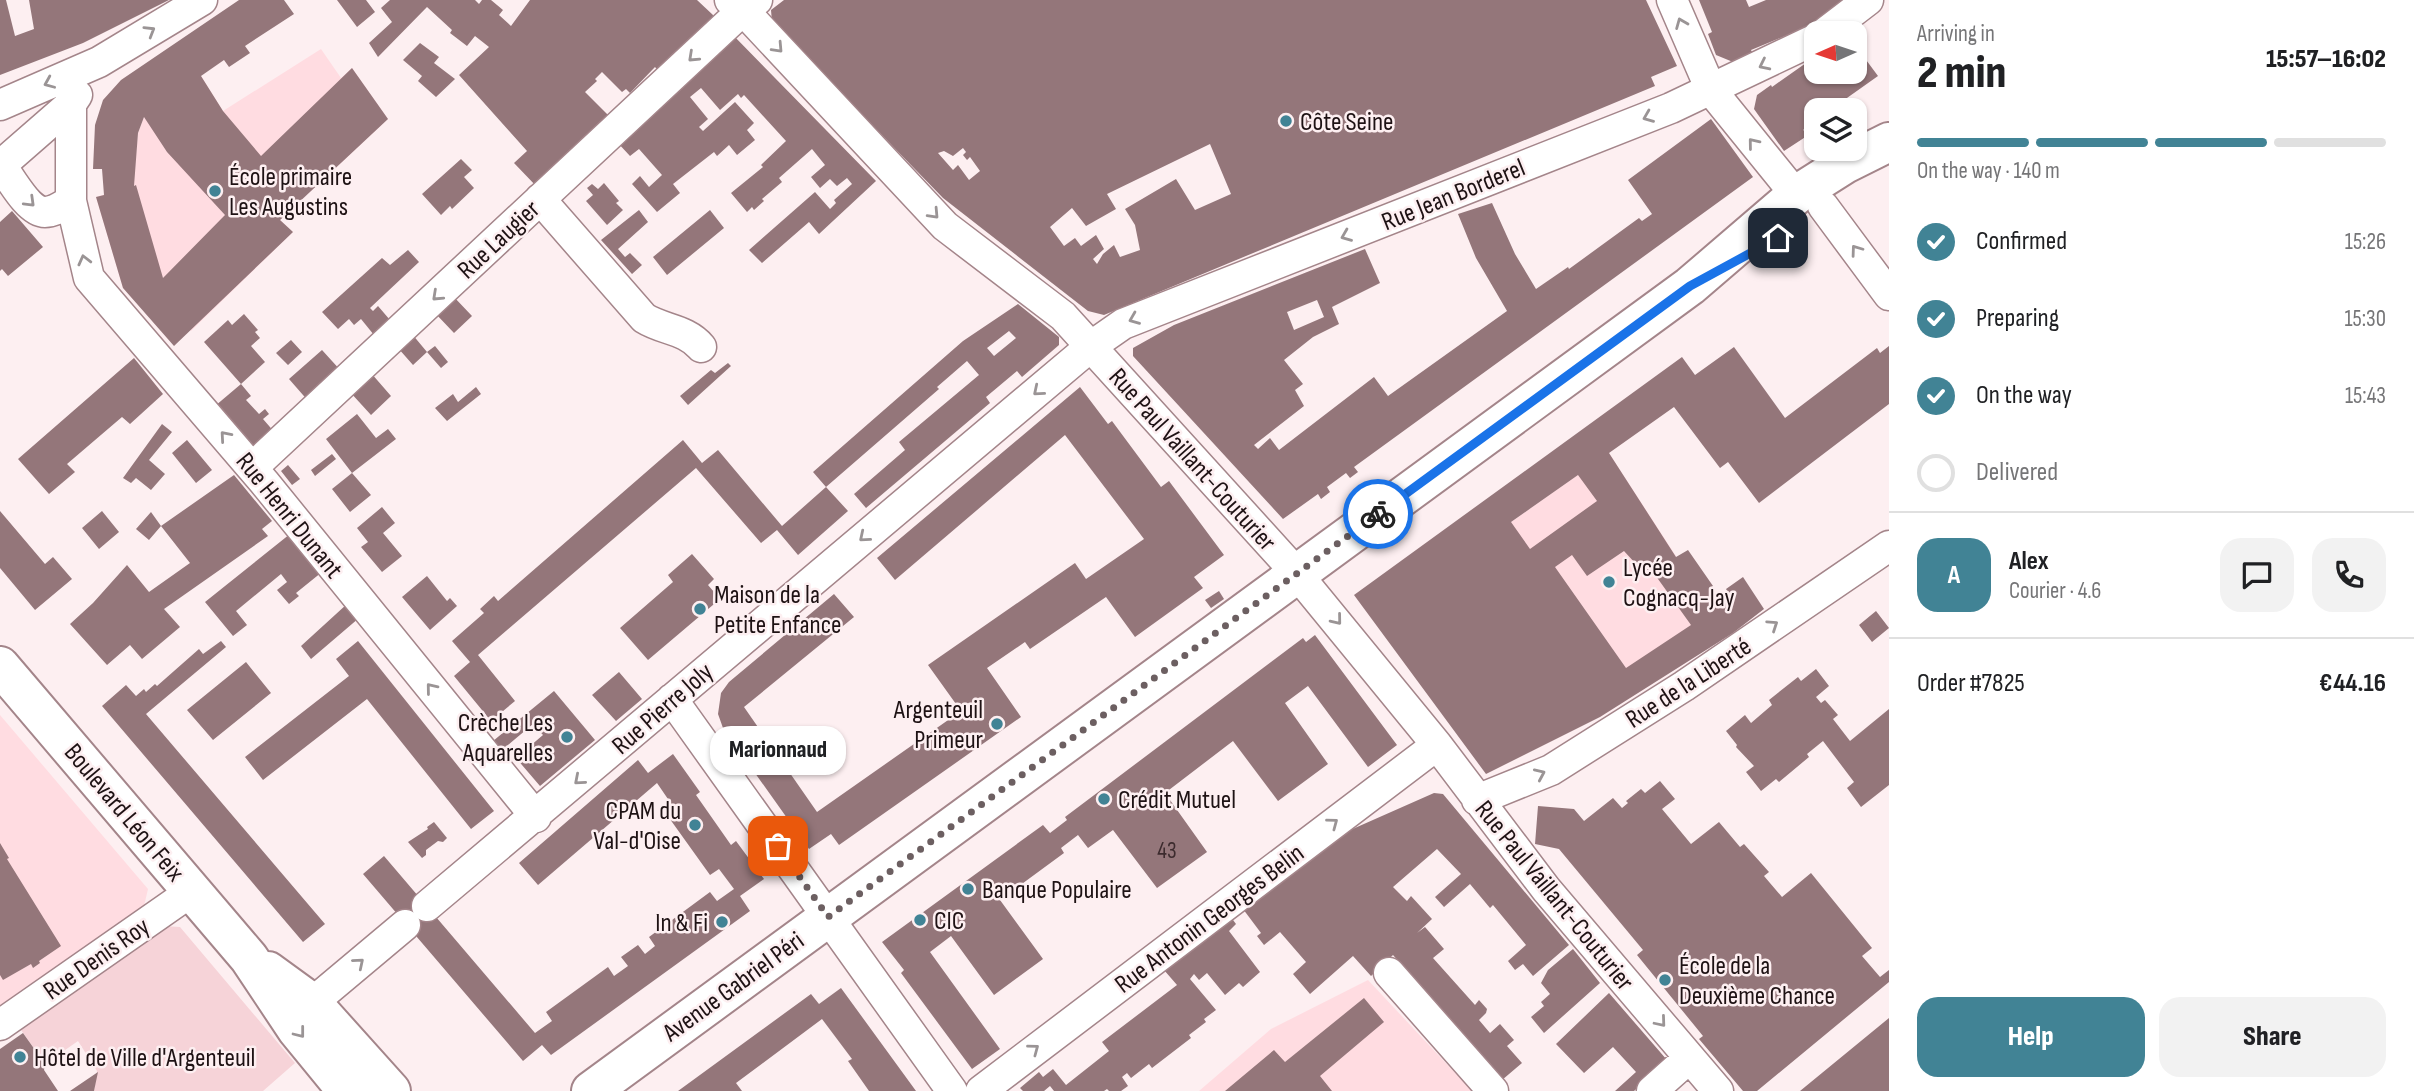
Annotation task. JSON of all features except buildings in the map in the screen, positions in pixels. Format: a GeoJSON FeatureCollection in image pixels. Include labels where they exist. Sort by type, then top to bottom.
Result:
{"type":"FeatureCollection","features":[{"type":"Feature","properties":{"kind":"main road","name":"Avenue Gabriel Péri"},"geometry":{"type":"LineString","coordinates":[[591,1091],[1690,286],[1788,233],[1809,201],[1889,142]]}},
{"type":"Feature","properties":{"kind":"main road","name":"Boulevard Léon Feix"},"geometry":{"type":"LineString","coordinates":[[0,666],[249,958],[297,1030],[347,1091]]}},
{"type":"Feature","properties":{"kind":"main road","name":"Boulevard Léon Feix"},"geometry":{"type":"LineString","coordinates":[[249,958],[312,1003],[391,1091]]}},
{"type":"Feature","properties":{"kind":"street"},"geometry":{"type":"LineString","coordinates":[[0,105],[99,62],[202,0]]}},
{"type":"Feature","properties":{"kind":"street"},"geometry":{"type":"LineString","coordinates":[[1672,0],[1711,90],[1889,295]]}},
{"type":"Feature","properties":{"kind":"street"},"geometry":{"type":"LineString","coordinates":[[1841,21],[1868,0]]}},
{"type":"Feature","properties":{"kind":"street","name":"Rue Laugier"},"geometry":{"type":"LineString","coordinates":[[253,468],[540,199],[743,3]]}},
{"type":"Feature","properties":{"kind":"street","name":"Rue Paul Vaillant-Couturier"},"geometry":{"type":"LineString","coordinates":[[743,3],[945,226],[1063,316],[1297,573],[1437,745],[1545,889],[1718,1091]]}},
{"type":"Feature","properties":{"kind":"street","name":"Rue Jean Borderel"},"geometry":{"type":"LineString","coordinates":[[1090,347],[1123,324],[1711,90],[1804,45]]}},
{"type":"Feature","properties":{"kind":"street"},"geometry":{"type":"LineString","coordinates":[[71,201],[55,210],[42,212],[30,205],[0,165],[71,104],[99,62]]}},
{"type":"Feature","properties":{"kind":"street","name":"Rue Henri Dunant"},"geometry":{"type":"LineString","coordinates":[[71,104],[71,201],[89,278],[253,468],[536,817]]}},
{"type":"Feature","properties":{"kind":"street"},"geometry":{"type":"LineString","coordinates":[[540,199],[644,318],[657,326],[683,332],[701,347]]}},
{"type":"Feature","properties":{"kind":"street","name":"Rue Pierre Joly"},"geometry":{"type":"LineString","coordinates":[[312,1003],[536,817],[1090,347]]}},
{"type":"Feature","properties":{"kind":"street","name":"Rue de la Liberté"},"geometry":{"type":"LineString","coordinates":[[1477,800],[1550,770],[1684,686],[1889,546]]}},
{"type":"Feature","properties":{"kind":"street"},"geometry":{"type":"LineString","coordinates":[[672,699],[952,1091]]}},
{"type":"Feature","properties":{"kind":"street","name":"Rue Antonin Georges Belin"},"geometry":{"type":"LineString","coordinates":[[981,1091],[1437,745]]}},
{"type":"Feature","properties":{"kind":"street","name":"Rue Denis Roy"},"geometry":{"type":"LineString","coordinates":[[0,1025],[192,891]]}},
{"type":"Feature","properties":{"kind":"street"},"geometry":{"type":"LineString","coordinates":[[1389,973],[1493,1091]]}},
{"type":"Feature","properties":{"kind":"street"},"geometry":{"type":"LineString","coordinates":[[1651,1091],[1689,1058]]}},
{"type":"Feature","properties":{"kind":"shaded area","name":"École primaire Les Augustins"},"geometry":{"type":"Polygon","coordinates":[[[321,49],[341,78],[352,68],[388,119],[280,220],[293,232],[191,331],[184,322],[167,337],[123,288],[96,197],[133,186],[138,133],[144,117],[201,76],[223,111],[321,49]]]}},
{"type":"Feature","properties":{"kind":"shaded area","name":"Lycée Cognacq-Jay"},"geometry":{"type":"Polygon","coordinates":[[[1609,453],[1687,573],[1734,632],[1600,717],[1491,536],[1609,453]]]}},
{"type":"Feature","properties":{"kind":"shaded area"},"geometry":{"type":"Polygon","coordinates":[[[0,715],[148,889],[144,906],[0,1006],[0,715]]]}},
{"type":"Feature","properties":{"kind":"shaded area"},"geometry":{"type":"Polygon","coordinates":[[[163,926],[180,927],[295,1063],[263,1091],[94,1091],[97,1071],[78,1041],[45,1064],[19,1027],[163,926]]]}},
{"type":"Feature","properties":{"kind":"shaded area"},"geometry":{"type":"Polygon","coordinates":[[[1368,980],[1472,1091],[1199,1091],[1271,1029],[1368,980]]]}},
{"type":"Feature","properties":{"kind":"way so far"},"geometry":{"type":"LineString","coordinates":[[778,846],[828,917],[1378,514]]}},
{"type":"Feature","properties":{"kind":"place","name":"Côte Seine"},"geometry":{"type":"Point","coordinates":[1286,121]}},
{"type":"Feature","properties":{"kind":"place","name":"École primaire Les Augustins"},"geometry":{"type":"Point","coordinates":[215,191]}},
{"type":"Feature","properties":{"kind":"place","name":"Lycée Cognacq-Jay"},"geometry":{"type":"Point","coordinates":[1609,582]}},
{"type":"Feature","properties":{"kind":"place","name":"Maison de la Petite Enfance"},"geometry":{"type":"Point","coordinates":[700,609]}},
{"type":"Feature","properties":{"kind":"place","name":"Argenteuil Primeur"},"geometry":{"type":"Point","coordinates":[997,724]}},
{"type":"Feature","properties":{"kind":"place","name":"Crèche Les Aquarelles"},"geometry":{"type":"Point","coordinates":[567,737]}},
{"type":"Feature","properties":{"kind":"place","name":"Crédit Mutuel"},"geometry":{"type":"Point","coordinates":[1104,799]}},
{"type":"Feature","properties":{"kind":"place","name":"CPAM du Val-d'Oise"},"geometry":{"type":"Point","coordinates":[695,825]}},
{"type":"Feature","properties":{"kind":"place","name":"Marionnaud"},"geometry":{"type":"Point","coordinates":[778,846]}},
{"type":"Feature","properties":{"kind":"place","name":"Banque Populaire"},"geometry":{"type":"Point","coordinates":[968,889]}},
{"type":"Feature","properties":{"kind":"place","name":"CIC"},"geometry":{"type":"Point","coordinates":[920,920]}},
{"type":"Feature","properties":{"kind":"place","name":"In & Fi"},"geometry":{"type":"Point","coordinates":[722,922]}},
{"type":"Feature","properties":{"kind":"place","name":"École de la Deuxième Chance"},"geometry":{"type":"Point","coordinates":[1665,980]}},
{"type":"Feature","properties":{"kind":"place","name":"Hôtel de Ville d'Argenteuil"},"geometry":{"type":"Point","coordinates":[20,1057]}},
{"type":"Feature","properties":{"kind":"route"},"geometry":{"type":"LineString","coordinates":[[1378,514],[1690,286],[1778,238]]}}]}
